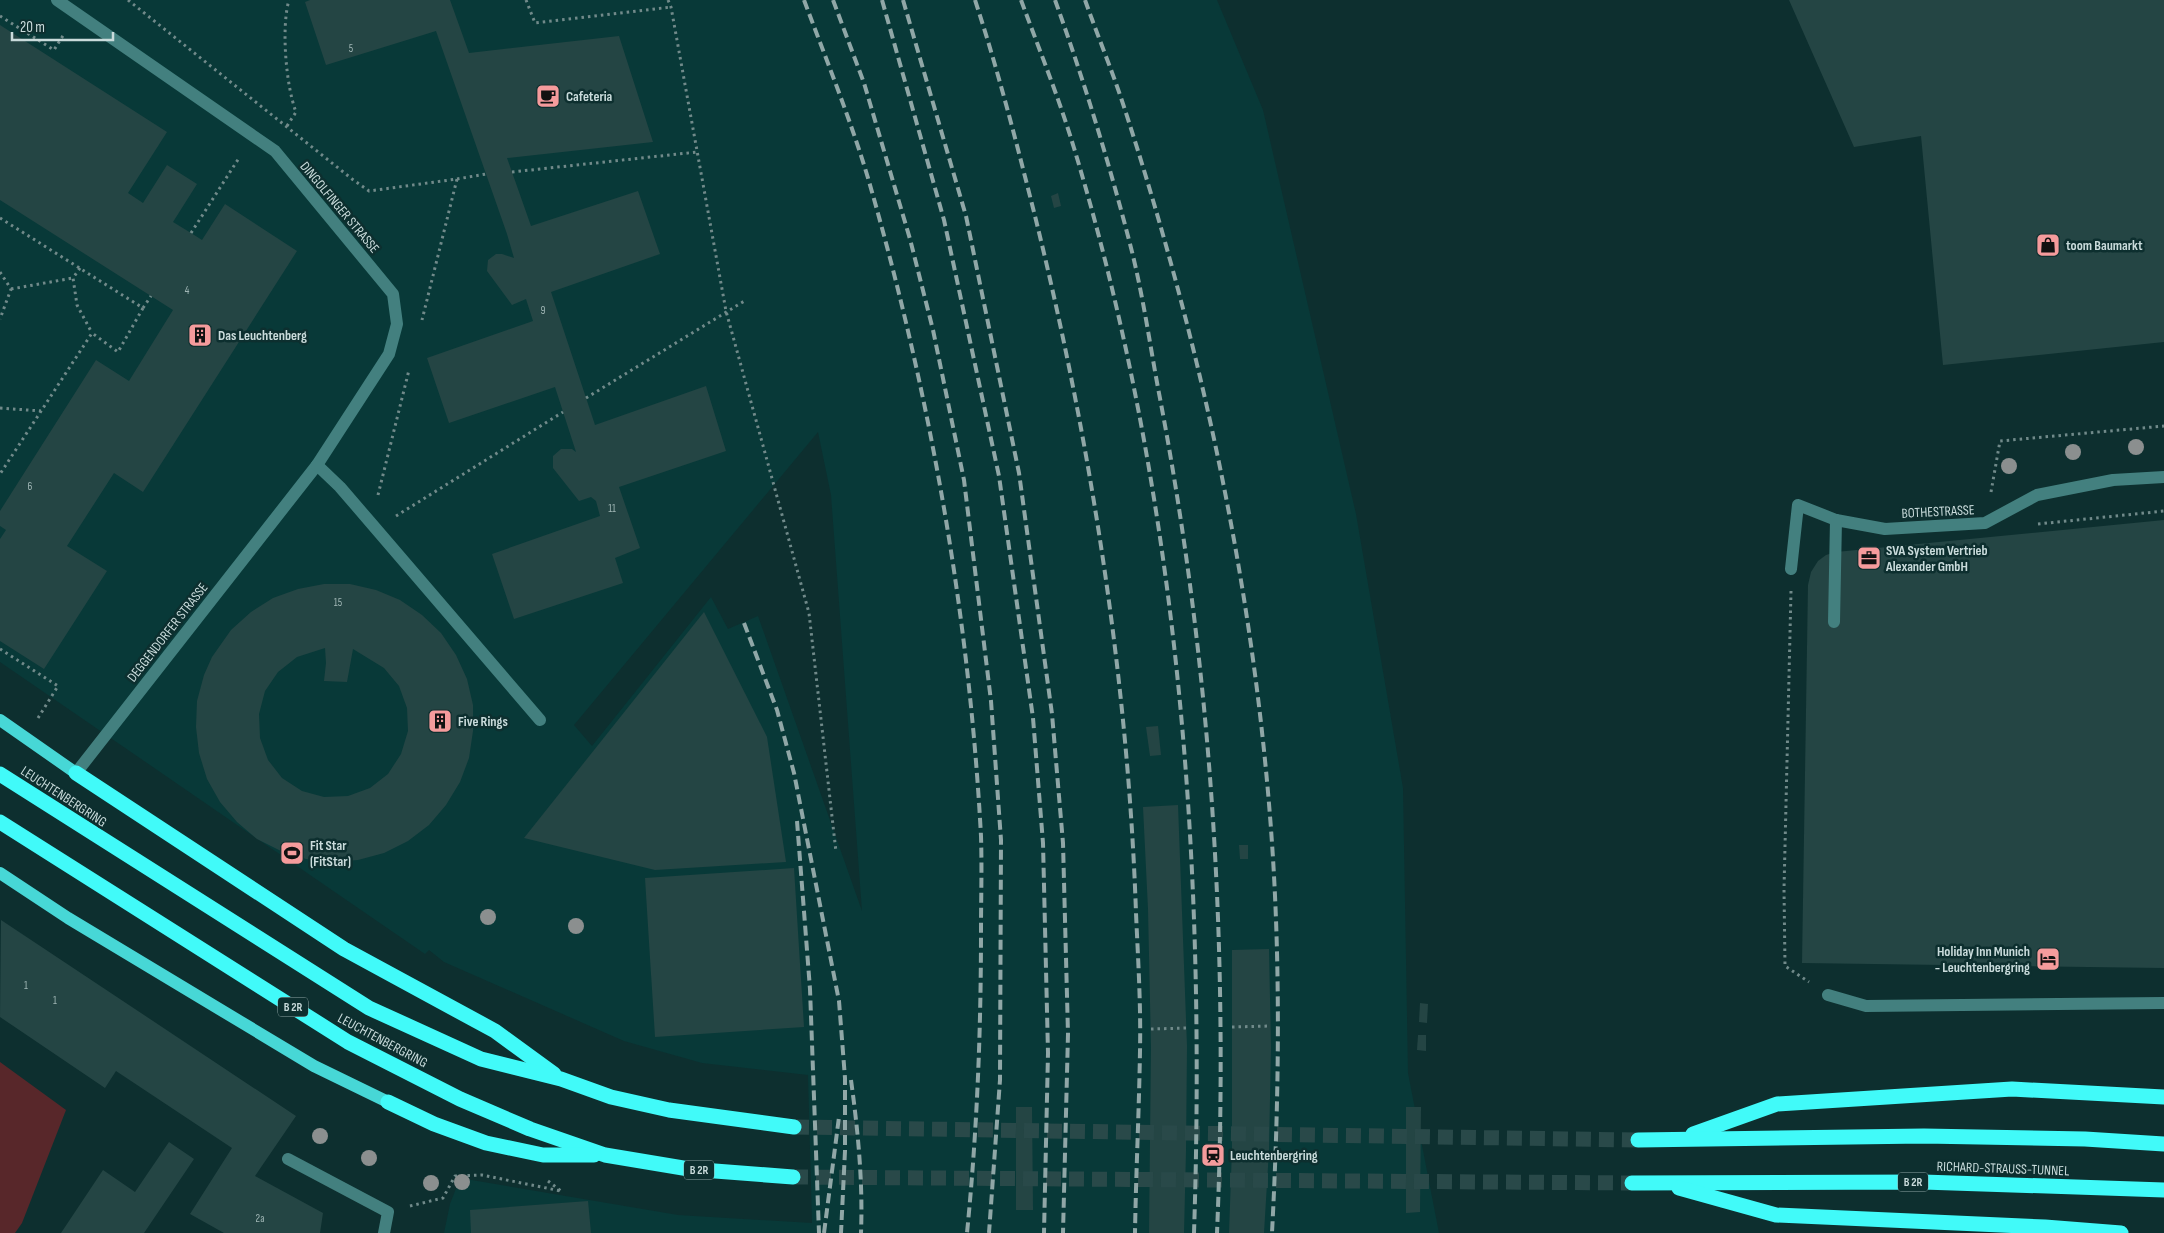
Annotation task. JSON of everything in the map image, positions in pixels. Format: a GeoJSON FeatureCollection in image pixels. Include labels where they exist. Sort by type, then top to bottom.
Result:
{"type":"FeatureCollection","features":[{"type":"Feature","properties":{"kind":"highway"},"geometry":{"type":"LineString","coordinates":[[76,773],[344,949],[495,1031],[561,1079]]}},
{"type":"Feature","properties":{"kind":"highway","name":"LEUCHTENBERGRING"},"geometry":{"type":"LineString","coordinates":[[0,774],[369,1008],[481,1059],[561,1079],[611,1098],[669,1110],[794,1127]]}},
{"type":"Feature","properties":{"kind":"highway","name":"LEUCHTENBERGRING"},"geometry":{"type":"LineString","coordinates":[[0,822],[348,1042],[460,1099],[530,1129],[605,1155],[690,1169],[793,1177]]}},
{"type":"Feature","properties":{"kind":"highway"},"geometry":{"type":"LineString","coordinates":[[1683,1138],[1777,1104],[2012,1090],[2164,1097]]}},
{"type":"Feature","properties":{"kind":"highway"},"geometry":{"type":"LineString","coordinates":[[388,1102],[434,1124],[486,1143],[544,1155],[605,1155]]}},
{"type":"Feature","properties":{"kind":"highway"},"geometry":{"type":"LineString","coordinates":[[1638,1140],[1924,1136],[2085,1139],[2164,1144]]}},
{"type":"Feature","properties":{"kind":"highway","name":"B 2R"},"geometry":{"type":"LineString","coordinates":[[1632,1182],[1661,1182]]}},
{"type":"Feature","properties":{"kind":"highway"},"geometry":{"type":"LineString","coordinates":[[1661,1182],[1776,1215],[2045,1227],[2121,1233]]}},
{"type":"Feature","properties":{"kind":"highway","name":"RICHARD-STRAUSS-TUNNEL"},"geometry":{"type":"LineString","coordinates":[[1661,1182],[1924,1182],[2164,1190]]}},
{"type":"Feature","properties":{"kind":"main road","name":"LEUCHTENBERGRING"},"geometry":{"type":"LineString","coordinates":[[0,720],[76,773]]}},
{"type":"Feature","properties":{"kind":"main road"},"geometry":{"type":"LineString","coordinates":[[0,873],[68,918],[314,1066],[388,1102]]}},
{"type":"Feature","properties":{"kind":"street","name":"DINGOLFINGER STRASSE"},"geometry":{"type":"LineString","coordinates":[[57,0],[275,151],[393,294],[397,324],[389,354],[317,466],[282,509]]}},
{"type":"Feature","properties":{"kind":"street"},"geometry":{"type":"LineString","coordinates":[[317,466],[340,487],[540,720]]}},
{"type":"Feature","properties":{"kind":"street","name":"BOTHESTRASSE"},"geometry":{"type":"LineString","coordinates":[[1792,569],[1798,505],[1836,520],[1885,529],[1985,523],[2038,495],[2113,480],[2164,477]]}},
{"type":"Feature","properties":{"kind":"street","name":"DEGGENDORFER STRASSE"},"geometry":{"type":"LineString","coordinates":[[76,773],[282,509]]}},
{"type":"Feature","properties":{"kind":"street"},"geometry":{"type":"LineString","coordinates":[[1834,622],[1836,520]]}},
{"type":"Feature","properties":{"kind":"street"},"geometry":{"type":"LineString","coordinates":[[1828,995],[1866,1006],[2164,1003]]}},
{"type":"Feature","properties":{"kind":"street"},"geometry":{"type":"LineString","coordinates":[[288,1159],[388,1212],[384,1233]]}},
{"type":"Feature","properties":{"kind":"path"},"geometry":{"type":"LineString","coordinates":[[130,0],[352,180],[369,190]]}},
{"type":"Feature","properties":{"kind":"path"},"geometry":{"type":"LineString","coordinates":[[287,126],[296,112],[290,97],[287,58],[287,25],[290,0]]}},
{"type":"Feature","properties":{"kind":"path"},"geometry":{"type":"LineString","coordinates":[[526,0],[535,23],[671,7]]}},
{"type":"Feature","properties":{"kind":"path"},"geometry":{"type":"LineString","coordinates":[[668,0],[671,7],[726,312],[809,613],[836,852]]}},
{"type":"Feature","properties":{"kind":"path"},"geometry":{"type":"LineString","coordinates":[[0,16],[54,50],[65,34]]}},
{"type":"Feature","properties":{"kind":"path"},"geometry":{"type":"LineString","coordinates":[[512,172],[697,152]]}},
{"type":"Feature","properties":{"kind":"path"},"geometry":{"type":"LineString","coordinates":[[191,233],[239,158]]}},
{"type":"Feature","properties":{"kind":"path"},"geometry":{"type":"LineString","coordinates":[[457,179],[486,174]]}},
{"type":"Feature","properties":{"kind":"path"},"geometry":{"type":"LineString","coordinates":[[0,218],[143,308]]}},
{"type":"Feature","properties":{"kind":"path"},"geometry":{"type":"LineString","coordinates":[[80,268],[73,278],[77,305],[92,333],[118,352],[151,296]]}},
{"type":"Feature","properties":{"kind":"path"},"geometry":{"type":"LineString","coordinates":[[0,272],[11,289]]}},
{"type":"Feature","properties":{"kind":"path"},"geometry":{"type":"LineString","coordinates":[[11,289],[73,278]]}},
{"type":"Feature","properties":{"kind":"path"},"geometry":{"type":"LineString","coordinates":[[0,319],[11,289]]}},
{"type":"Feature","properties":{"kind":"path"},"geometry":{"type":"LineString","coordinates":[[586,398],[746,300]]}},
{"type":"Feature","properties":{"kind":"path"},"geometry":{"type":"LineString","coordinates":[[0,474],[92,333]]}},
{"type":"Feature","properties":{"kind":"path"},"geometry":{"type":"LineString","coordinates":[[1,409],[41,411]]}},
{"type":"Feature","properties":{"kind":"path"},"geometry":{"type":"LineString","coordinates":[[376,529],[564,412]]}},
{"type":"Feature","properties":{"kind":"path"},"geometry":{"type":"LineString","coordinates":[[1985,523],[2000,441],[2164,426]]}},
{"type":"Feature","properties":{"kind":"path"},"geometry":{"type":"LineString","coordinates":[[1792,569],[1784,889],[1786,966],[1828,995]]}},
{"type":"Feature","properties":{"kind":"path"},"geometry":{"type":"LineString","coordinates":[[0,649],[58,686],[38,718]]}},
{"type":"Feature","properties":{"kind":"path"},"geometry":{"type":"LineString","coordinates":[[1232,1027],[1270,1026]]}},
{"type":"Feature","properties":{"kind":"path"},"geometry":{"type":"LineString","coordinates":[[1151,1029],[1187,1028]]}},
{"type":"Feature","properties":{"kind":"path"},"geometry":{"type":"LineString","coordinates":[[388,1212],[443,1198],[455,1176],[482,1175],[561,1191]]}},
{"type":"Feature","properties":{"kind":"shaded area"},"geometry":{"type":"Polygon","coordinates":[[[0,0],[1217,0],[1263,110],[1356,514],[1403,788],[1408,1073],[1439,1233],[444,1233],[450,1204],[460,1178],[678,1215],[812,1223],[808,1075],[702,1063],[624,1041],[444,962],[429,950],[425,954],[0,662],[0,0]],[[818,432],[574,725],[592,746],[711,597],[728,629],[758,616],[862,911],[831,495],[818,432]]]}},
{"type":"Feature","properties":{"kind":"shaded area"},"geometry":{"type":"Polygon","coordinates":[[[0,1062],[66,1110],[22,1223],[15,1233],[0,1233],[0,1062]]]}},
{"type":"Feature","properties":{"kind":"building"},"geometry":{"type":"Polygon","coordinates":[[[310,0],[450,0],[469,53],[619,36],[653,142],[507,158],[531,226],[638,191],[660,254],[551,292],[595,425],[706,386],[726,451],[619,487],[640,548],[615,558],[623,583],[514,619],[492,554],[600,516],[596,501],[591,497],[579,501],[553,468],[553,456],[561,449],[572,449],[576,452],[555,387],[449,423],[427,358],[533,321],[526,299],[512,305],[487,271],[488,260],[496,254],[514,258],[436,31],[326,65],[305,2],[310,0]]]}},
{"type":"Feature","properties":{"kind":"building","name":"toom Baumarkt"},"geometry":{"type":"Polygon","coordinates":[[[1789,0],[2164,0],[2164,342],[1943,365],[1921,136],[1854,147],[1789,0]]]}},
{"type":"Feature","properties":{"kind":"building","name":"Das Leuchtenberg"},"geometry":{"type":"Polygon","coordinates":[[[0,25],[167,132],[128,193],[143,203],[167,165],[197,184],[173,222],[202,240],[225,204],[297,251],[143,492],[114,473],[67,546],[107,571],[44,669],[0,641],[0,539],[6,530],[0,526],[0,511],[96,360],[129,381],[173,310],[0,200],[0,25]]]}},
{"type":"Feature","properties":{"kind":"building"},"geometry":{"type":"Polygon","coordinates":[[[1058,193],[1061,206],[1054,208],[1051,196],[1058,193]]]}},
{"type":"Feature","properties":{"kind":"building"},"geometry":{"type":"Polygon","coordinates":[[[2164,520],[2164,968],[1802,963],[1808,585],[1811,572],[1818,561],[1826,555],[1836,552],[2164,520]]]}},
{"type":"Feature","properties":{"kind":"building","name":"Five Rings"},"geometry":{"type":"Polygon","coordinates":[[[324,584],[350,584],[376,590],[400,600],[422,615],[441,633],[456,655],[467,679],[473,705],[473,731],[469,758],[460,782],[446,805],[429,825],[408,841],[384,853],[358,860],[332,862],[306,859],[281,851],[257,839],[237,822],[220,802],[207,779],[199,753],[196,727],[197,701],[204,675],[212,657],[231,630],[251,612],[273,598],[298,589],[324,584]],[[325,648],[297,657],[278,672],[265,691],[259,714],[260,738],[268,760],[282,778],[302,791],[324,797],[348,796],[370,788],[388,774],[401,754],[408,731],[407,708],[399,686],[384,668],[353,649],[347,682],[324,681],[325,648]]]}},
{"type":"Feature","properties":{"kind":"building"},"geometry":{"type":"Polygon","coordinates":[[[704,612],[767,737],[786,862],[655,870],[524,838],[704,612]]]}},
{"type":"Feature","properties":{"kind":"building"},"geometry":{"type":"Polygon","coordinates":[[[1158,726],[1161,755],[1150,756],[1146,727],[1158,726]]]}},
{"type":"Feature","properties":{"kind":"building"},"geometry":{"type":"Polygon","coordinates":[[[1178,805],[1187,1046],[1184,1233],[1149,1233],[1151,1047],[1148,909],[1143,807],[1178,805]]]}},
{"type":"Feature","properties":{"kind":"building"},"geometry":{"type":"Polygon","coordinates":[[[1239,845],[1248,845],[1248,859],[1240,859],[1239,845]]]}},
{"type":"Feature","properties":{"kind":"building"},"geometry":{"type":"Polygon","coordinates":[[[794,868],[804,1027],[655,1037],[645,878],[794,868]]]}},
{"type":"Feature","properties":{"kind":"building"},"geometry":{"type":"Polygon","coordinates":[[[1,920],[296,1116],[255,1176],[323,1213],[320,1233],[224,1233],[190,1214],[232,1148],[116,1071],[105,1088],[0,1017],[1,920]]]}},
{"type":"Feature","properties":{"kind":"building"},"geometry":{"type":"Polygon","coordinates":[[[1269,949],[1271,1047],[1269,1150],[1264,1233],[1229,1233],[1232,1149],[1232,950],[1269,949]]]}},
{"type":"Feature","properties":{"kind":"building"},"geometry":{"type":"Polygon","coordinates":[[[1420,1003],[1428,1004],[1427,1023],[1419,1022],[1420,1003]]]}},
{"type":"Feature","properties":{"kind":"building"},"geometry":{"type":"Polygon","coordinates":[[[1418,1035],[1426,1035],[1426,1051],[1417,1050],[1418,1035]]]}},
{"type":"Feature","properties":{"kind":"building"},"geometry":{"type":"Polygon","coordinates":[[[1016,1107],[1032,1107],[1033,1210],[1016,1210],[1016,1107]]]}},
{"type":"Feature","properties":{"kind":"building"},"geometry":{"type":"Polygon","coordinates":[[[1406,1107],[1421,1107],[1420,1212],[1406,1213],[1406,1107]]]}},
{"type":"Feature","properties":{"kind":"building"},"geometry":{"type":"Polygon","coordinates":[[[169,1142],[194,1159],[144,1233],[61,1233],[103,1170],[135,1192],[169,1142]]]}},
{"type":"Feature","properties":{"kind":"building"},"geometry":{"type":"Polygon","coordinates":[[[588,1201],[591,1233],[471,1233],[470,1210],[588,1201]]]}},
{"type":"Feature","properties":{"kind":"tunnel"},"geometry":{"type":"LineString","coordinates":[[794,1127],[1638,1140]]}},
{"type":"Feature","properties":{"kind":"tunnel"},"geometry":{"type":"LineString","coordinates":[[793,1177],[1632,1183]]}},
{"type":"Feature","properties":{"kind":"railway"},"geometry":{"type":"LineString","coordinates":[[804,0],[838,89],[868,178],[910,340],[943,504],[967,669],[981,836],[979,1044],[976,1120],[967,1233]]}},
{"type":"Feature","properties":{"kind":"railway"},"geometry":{"type":"LineString","coordinates":[[833,0],[864,83],[910,239],[933,330],[964,480],[991,701],[1001,840],[1000,1080],[989,1233]]}},
{"type":"Feature","properties":{"kind":"railway"},"geometry":{"type":"LineString","coordinates":[[882,0],[944,220],[999,476],[1033,718],[1043,843],[1048,1053],[1044,1233]]}},
{"type":"Feature","properties":{"kind":"railway"},"geometry":{"type":"LineString","coordinates":[[903,0],[966,216],[1019,473],[1052,714],[1063,843],[1068,1034],[1063,1233]]}},
{"type":"Feature","properties":{"kind":"railway"},"geometry":{"type":"LineString","coordinates":[[975,0],[1013,132],[1054,297],[1089,471],[1115,648],[1132,825],[1139,982],[1140,1051],[1135,1233]]}},
{"type":"Feature","properties":{"kind":"railway"},"geometry":{"type":"LineString","coordinates":[[1021,0],[1068,129],[1110,280],[1139,414],[1162,549],[1178,685],[1189,822],[1195,959],[1197,1096],[1194,1233]]}},
{"type":"Feature","properties":{"kind":"railway"},"geometry":{"type":"LineString","coordinates":[[1055,0],[1095,119],[1134,258],[1177,493],[1192,598],[1204,703],[1218,914],[1220,1127],[1217,1233]]}},
{"type":"Feature","properties":{"kind":"railway"},"geometry":{"type":"LineString","coordinates":[[1085,0],[1126,113],[1178,289],[1220,467],[1251,647],[1263,738],[1271,829],[1278,981],[1276,1132],[1272,1233]]}},
{"type":"Feature","properties":{"kind":"railway"},"geometry":{"type":"LineString","coordinates":[[744,623],[777,710],[794,773],[839,1001],[845,1078],[845,1151],[841,1233]]}},
{"type":"Feature","properties":{"kind":"railway"},"geometry":{"type":"LineString","coordinates":[[797,821],[810,989],[819,1233]]}},
{"type":"Feature","properties":{"kind":"railway"},"geometry":{"type":"LineString","coordinates":[[851,1080],[859,1156],[861,1233]]}},
{"type":"Feature","properties":{"kind":"railway"},"geometry":{"type":"LineString","coordinates":[[824,1233],[839,1117]]}},
{"type":"Feature","properties":{"kind":"place","name":"Cafeteria"},"geometry":{"type":"Point","coordinates":[548,96]}},
{"type":"Feature","properties":{"kind":"place","name":"toom Baumarkt"},"geometry":{"type":"Point","coordinates":[2048,245]}},
{"type":"Feature","properties":{"kind":"place","name":"Das Leuchtenberg"},"geometry":{"type":"Point","coordinates":[200,335]}},
{"type":"Feature","properties":{"kind":"place","name":"SVA System Vertrieb Alexander GmbH"},"geometry":{"type":"Point","coordinates":[1869,558]}},
{"type":"Feature","properties":{"kind":"place","name":"Five Rings"},"geometry":{"type":"Point","coordinates":[440,721]}},
{"type":"Feature","properties":{"kind":"place","name":"Fit Star (FitStar)"},"geometry":{"type":"Point","coordinates":[292,853]}},
{"type":"Feature","properties":{"kind":"place","name":"Holiday Inn Munich - Leuchtenbergring"},"geometry":{"type":"Point","coordinates":[2048,959]}},
{"type":"Feature","properties":{"kind":"place","name":"Leuchtenbergring"},"geometry":{"type":"Point","coordinates":[1213,1155]}}]}
